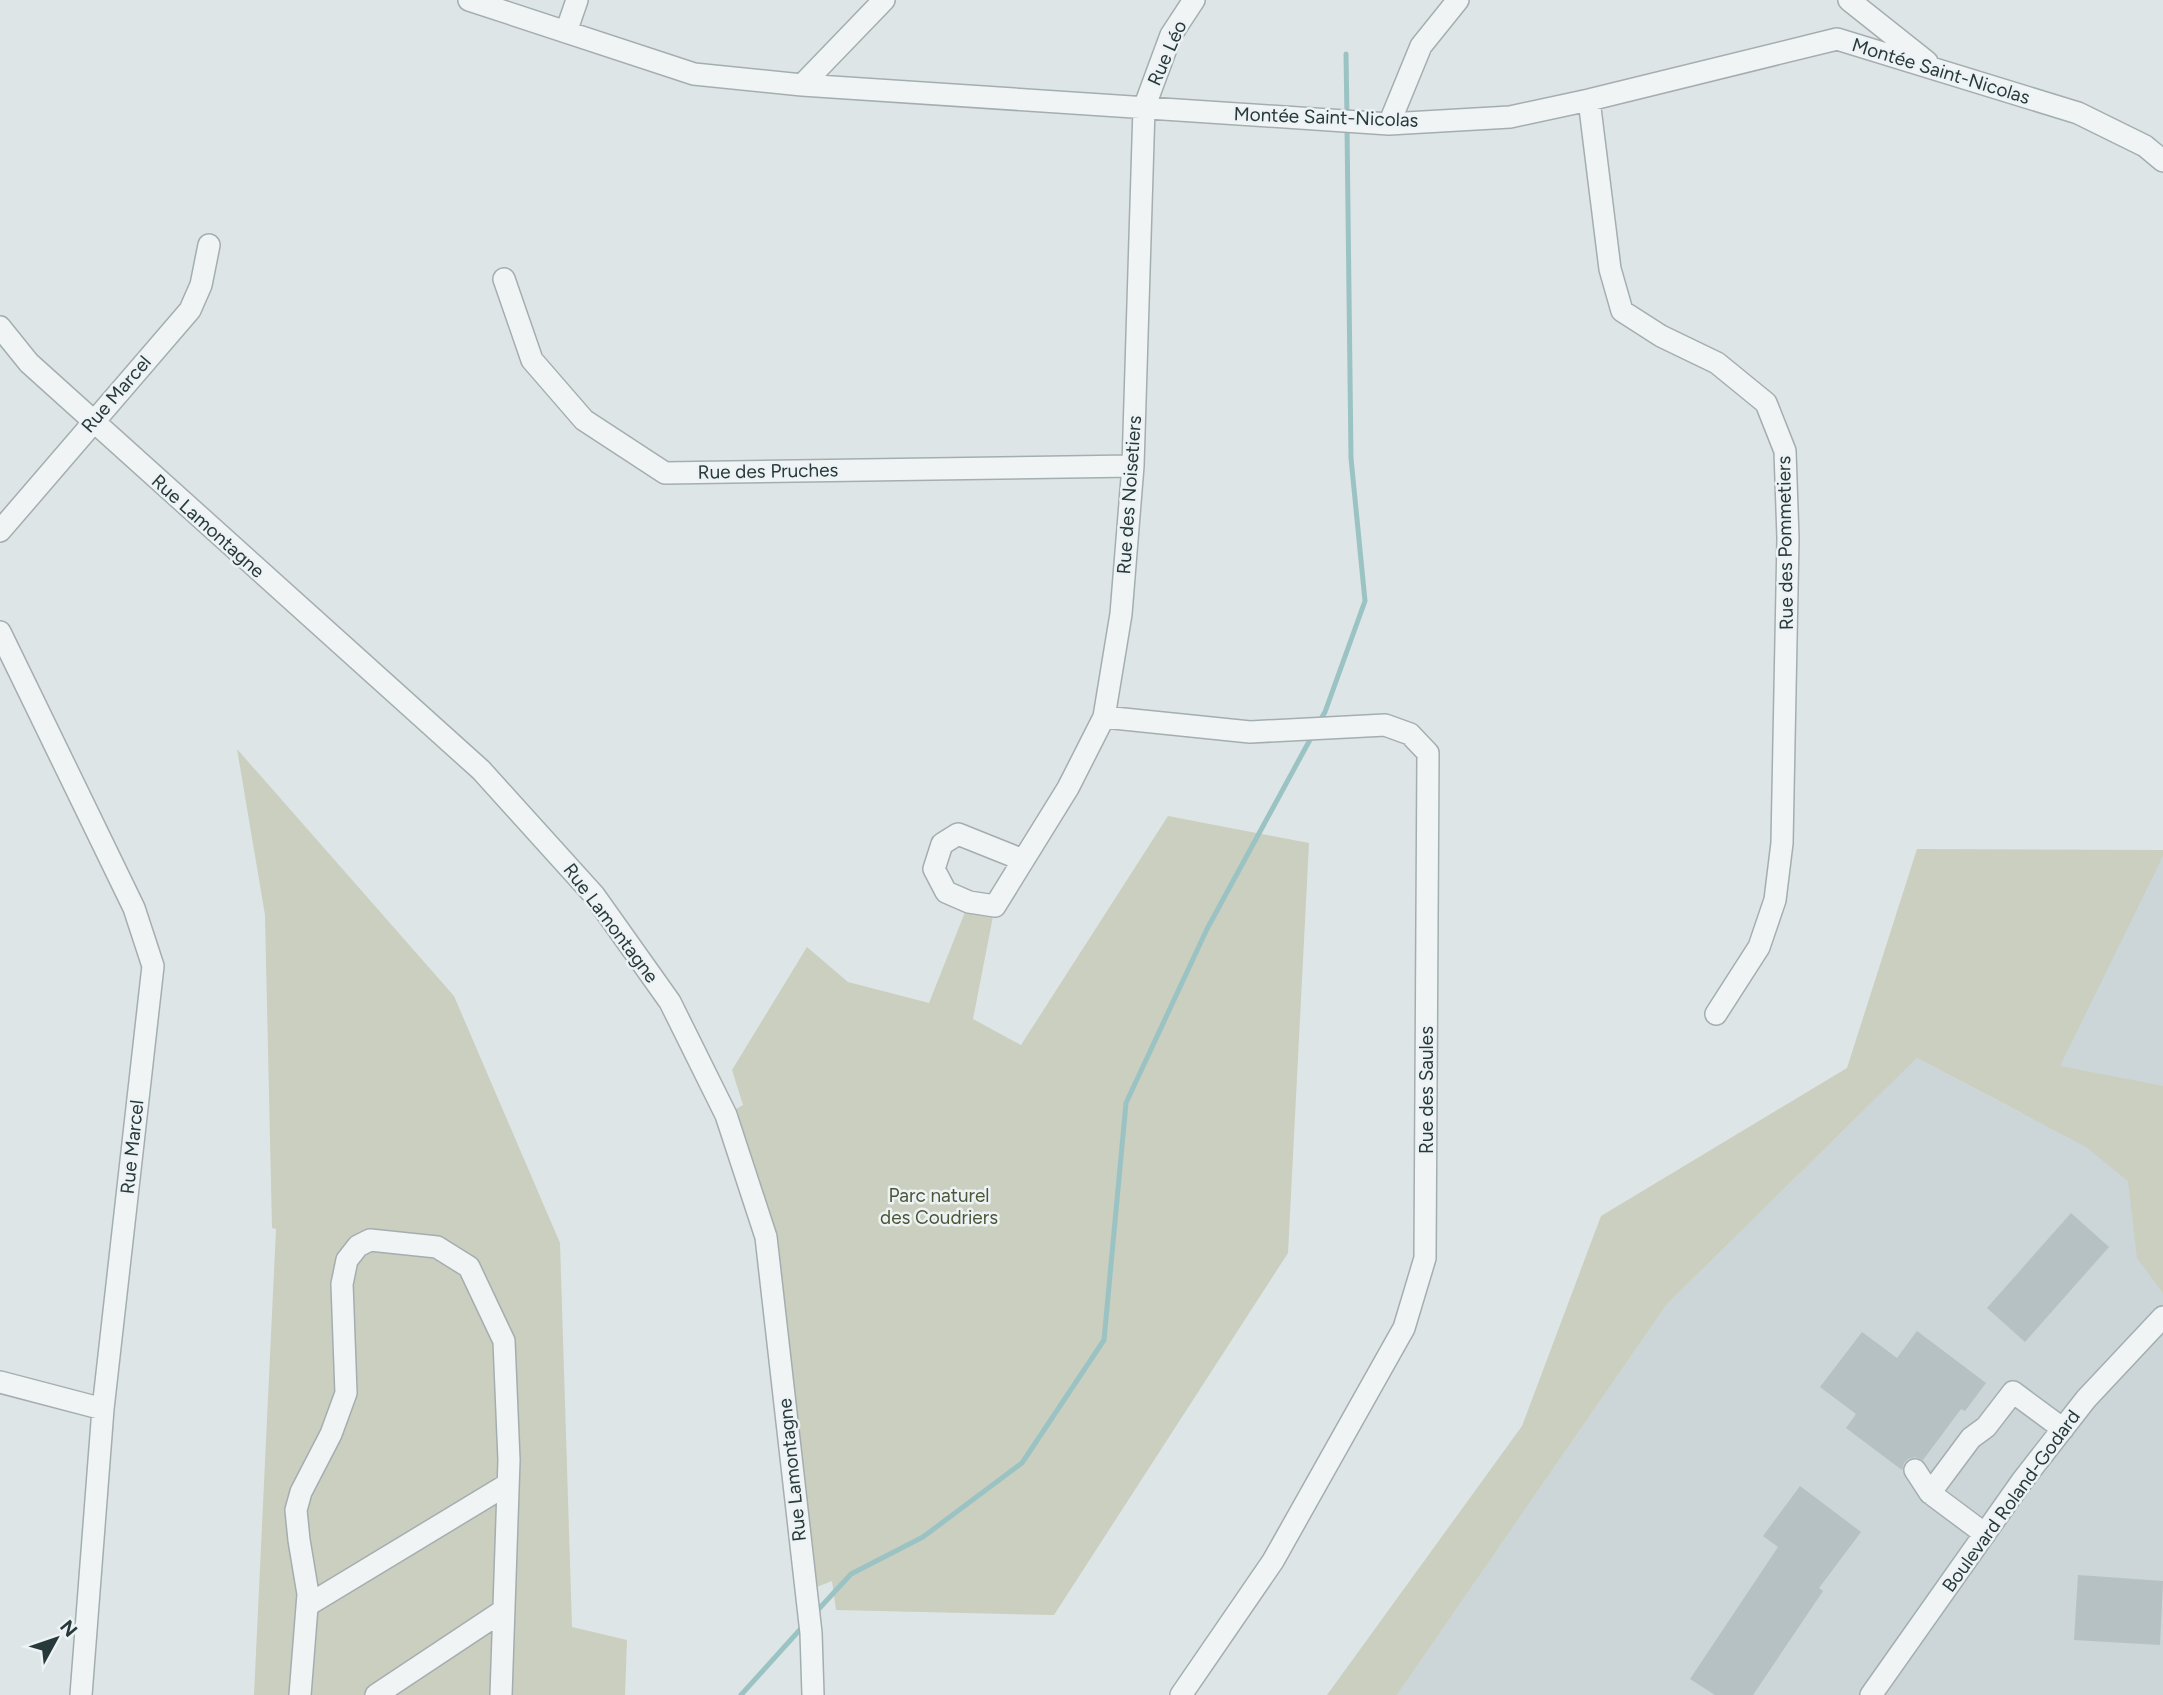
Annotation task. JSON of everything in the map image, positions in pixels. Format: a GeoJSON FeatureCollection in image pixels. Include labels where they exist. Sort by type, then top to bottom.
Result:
{"type":"FeatureCollection","features":[{"type":"Feature","properties":{"kind":"street","name":"Montée Saint-Nicolas"},"geometry":{"type":"LineString","coordinates":[[469,0],[694,74],[802,85],[1389,124],[1510,117],[1590,100],[1837,38],[2078,113],[2145,146],[2163,161]]}},
{"type":"Feature","properties":{"kind":"street"},"geometry":{"type":"LineString","coordinates":[[566,32],[577,0]]}},
{"type":"Feature","properties":{"kind":"street"},"geometry":{"type":"LineString","coordinates":[[802,85],[884,0]]}},
{"type":"Feature","properties":{"kind":"street","name":"Rue Léo"},"geometry":{"type":"LineString","coordinates":[[1144,108],[1171,35],[1194,0]]}},
{"type":"Feature","properties":{"kind":"street"},"geometry":{"type":"LineString","coordinates":[[1389,124],[1421,46],[1458,0]]}},
{"type":"Feature","properties":{"kind":"street"},"geometry":{"type":"LineString","coordinates":[[1849,0],[1938,71]]}},
{"type":"Feature","properties":{"kind":"street","name":"Rue des Pommetiers"},"geometry":{"type":"LineString","coordinates":[[1590,100],[1611,268],[1622,311],[1661,336],[1717,363],[1766,403],[1786,452],[1788,538],[1782,843],[1775,900],[1759,947],[1716,1014]]}},
{"type":"Feature","properties":{"kind":"street","name":"Rue des Noisetiers"},"geometry":{"type":"LineString","coordinates":[[1023,860],[1068,788],[1104,718],[1121,614],[1133,466],[1144,108]]}},
{"type":"Feature","properties":{"kind":"street","name":"Rue Marcel"},"geometry":{"type":"LineString","coordinates":[[0,531],[190,310],[201,285],[209,245]]}},
{"type":"Feature","properties":{"kind":"street","name":"Rue des Pruches"},"geometry":{"type":"LineString","coordinates":[[505,279],[532,360],[584,420],[665,473],[1133,466]]}},
{"type":"Feature","properties":{"kind":"street","name":"Rue Lamontagne"},"geometry":{"type":"LineString","coordinates":[[0,327],[29,363],[481,770],[594,895],[670,1002],[726,1115],[766,1237],[809,1622],[813,1695]]}},
{"type":"Feature","properties":{"kind":"street","name":"Rue Marcel"},"geometry":{"type":"LineString","coordinates":[[0,632],[134,908],[153,966],[103,1409],[81,1695]]}},
{"type":"Feature","properties":{"kind":"street","name":"Rue des Saules"},"geometry":{"type":"LineString","coordinates":[[1104,718],[1250,732],[1385,725],[1410,734],[1427,753],[1424,1258],[1404,1328],[1273,1561],[1181,1695]]}},
{"type":"Feature","properties":{"kind":"street"},"geometry":{"type":"LineString","coordinates":[[300,1695],[308,1605],[296,1510],[331,1434],[345,1393],[342,1284],[348,1260],[358,1246],[370,1240],[437,1247],[469,1267],[504,1341],[508,1484],[501,1695]]}},
{"type":"Feature","properties":{"kind":"street","name":"Boulevard Roland-Godard"},"geometry":{"type":"LineString","coordinates":[[1871,1695],[2063,1429],[2163,1317]]}},
{"type":"Feature","properties":{"kind":"street"},"geometry":{"type":"LineString","coordinates":[[0,1382],[103,1409]]}},
{"type":"Feature","properties":{"kind":"street"},"geometry":{"type":"LineString","coordinates":[[1930,1493],[1971,1438],[1986,1427],[2014,1392],[2063,1429]]}},
{"type":"Feature","properties":{"kind":"street"},"geometry":{"type":"LineString","coordinates":[[1915,1470],[1930,1493],[1985,1534]]}},
{"type":"Feature","properties":{"kind":"street"},"geometry":{"type":"LineString","coordinates":[[308,1605],[508,1484]]}},
{"type":"Feature","properties":{"kind":"street"},"geometry":{"type":"LineString","coordinates":[[376,1695],[504,1610]]}},
{"type":"Feature","properties":{"kind":"shaded area"},"geometry":{"type":"Polygon","coordinates":[[[2163,856],[2163,1695],[1397,1695],[1667,1304],[1917,1058],[2023,1114],[2163,856]]]}},
{"type":"Feature","properties":{"kind":"green space"},"geometry":{"type":"Polygon","coordinates":[[[237,749],[454,996],[560,1243],[572,1627],[627,1640],[625,1695],[254,1695],[276,1229],[272,1228],[265,915],[237,749]]]}},
{"type":"Feature","properties":{"kind":"green space","name":"Parc naturel des Coudriers"},"geometry":{"type":"Polygon","coordinates":[[[1168,816],[1309,843],[1288,1253],[1054,1615],[836,1610],[832,1581],[806,1591],[766,1237],[726,1115],[743,1105],[732,1070],[807,947],[848,982],[929,1003],[969,902],[995,906],[973,1019],[1021,1045],[1168,816]]]}},
{"type":"Feature","properties":{"kind":"green space"},"geometry":{"type":"Polygon","coordinates":[[[1917,849],[2163,850],[2163,856],[2060,1066],[2163,1086],[2163,1293],[2137,1258],[2128,1181],[2086,1147],[1917,1058],[1667,1304],[1397,1695],[1327,1695],[1522,1426],[1601,1216],[1847,1068],[1917,849]]]}},
{"type":"Feature","properties":{"kind":"building"},"geometry":{"type":"Polygon","coordinates":[[[2071,1213],[2109,1247],[2025,1342],[1987,1308],[2071,1213]]]}},
{"type":"Feature","properties":{"kind":"building"},"geometry":{"type":"Polygon","coordinates":[[[1917,1331],[1986,1383],[1965,1411],[1961,1409],[1923,1460],[1915,1457],[1908,1459],[1902,1470],[1846,1428],[1856,1414],[1820,1387],[1862,1332],[1897,1358],[1917,1331]]]}},
{"type":"Feature","properties":{"kind":"building"},"geometry":{"type":"Polygon","coordinates":[[[1800,1486],[1861,1532],[1819,1588],[1823,1591],[1753,1695],[1715,1695],[1690,1679],[1778,1547],[1763,1536],[1800,1486]]]}},
{"type":"Feature","properties":{"kind":"building"},"geometry":{"type":"Polygon","coordinates":[[[2078,1575],[2163,1581],[2160,1645],[2074,1640],[2078,1575]]]}},
{"type":"Feature","properties":{"kind":"waterway"},"geometry":{"type":"LineString","coordinates":[[1346,54],[1347,118]]}},
{"type":"Feature","properties":{"kind":"waterway"},"geometry":{"type":"LineString","coordinates":[[1318,724],[1325,712],[1365,601],[1351,458],[1347,127]]}},
{"type":"Feature","properties":{"kind":"waterway"},"geometry":{"type":"LineString","coordinates":[[816,1612],[851,1574],[923,1537],[1022,1463],[1104,1340],[1126,1103],[1207,929],[1312,736]]}},
{"type":"Feature","properties":{"kind":"waterway"},"geometry":{"type":"LineString","coordinates":[[741,1695],[805,1624]]}}]}
